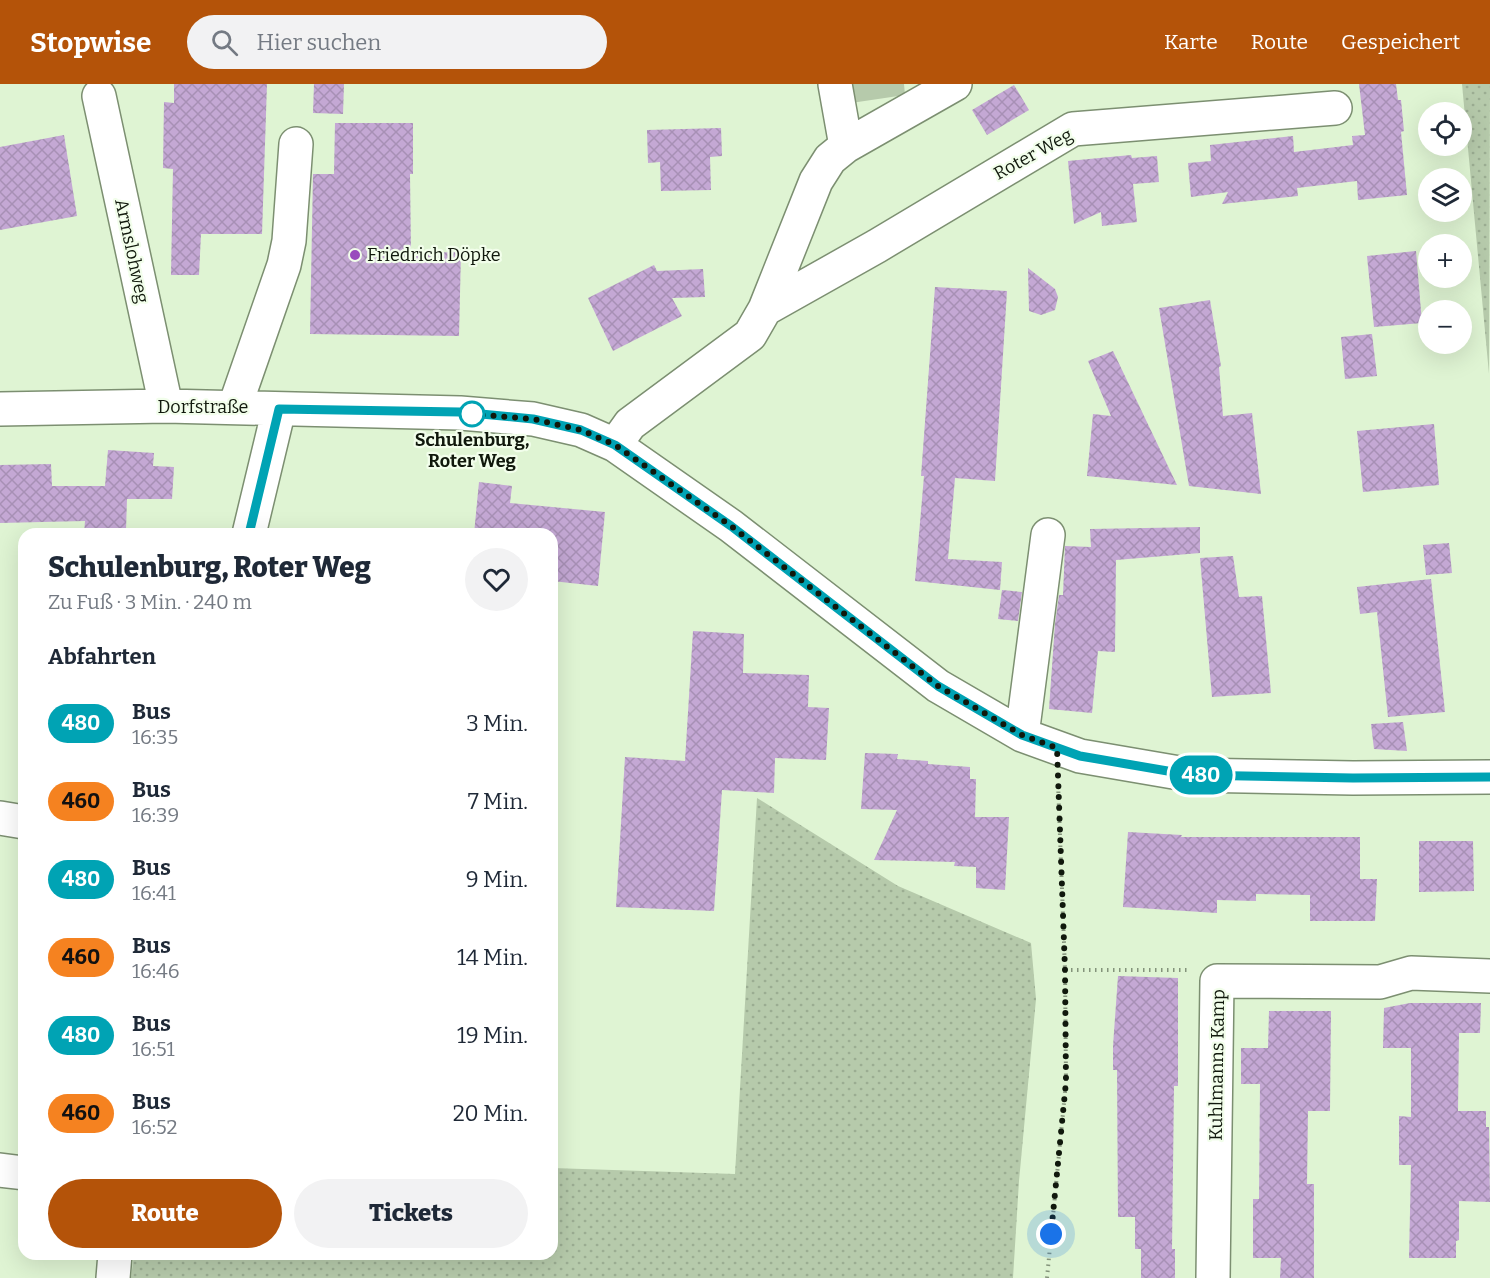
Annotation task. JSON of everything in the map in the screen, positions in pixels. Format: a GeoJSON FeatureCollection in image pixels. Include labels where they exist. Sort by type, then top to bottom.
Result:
{"type":"FeatureCollection","features":[{"type":"Feature","properties":{"kind":"street"},"geometry":{"type":"LineString","coordinates":[[835,84],[846,146]]}},
{"type":"Feature","properties":{"kind":"street"},"geometry":{"type":"LineString","coordinates":[[615,445],[630,424],[750,335],[765,309],[816,181],[830,159],[846,146],[955,84]]}},
{"type":"Feature","properties":{"kind":"street","name":"Armslohweg"},"geometry":{"type":"LineString","coordinates":[[99,96],[166,406]]}},
{"type":"Feature","properties":{"kind":"street","name":"Roter Weg"},"geometry":{"type":"LineString","coordinates":[[765,309],[877,246],[1072,129],[1335,108]]}},
{"type":"Feature","properties":{"kind":"street"},"geometry":{"type":"LineString","coordinates":[[235,406],[284,265],[290,241],[296,144]]}},
{"type":"Feature","properties":{"kind":"street","name":"Dorfstraße"},"geometry":{"type":"LineString","coordinates":[[0,409],[235,406],[279,409],[460,412],[533,419],[581,430],[615,445],[731,526],[938,686],[1022,735],[1080,756],[1191,775],[1353,778],[1490,777]]}},
{"type":"Feature","properties":{"kind":"street"},"geometry":{"type":"LineString","coordinates":[[250,528],[279,409]]}},
{"type":"Feature","properties":{"kind":"street"},"geometry":{"type":"LineString","coordinates":[[1022,735],[1048,535]]}},
{"type":"Feature","properties":{"kind":"street"},"geometry":{"type":"LineString","coordinates":[[0,818],[18,821]]}},
{"type":"Feature","properties":{"kind":"street","name":"Kuhlmanns Kamp"},"geometry":{"type":"LineString","coordinates":[[1213,1278],[1217,981],[1380,982],[1411,973],[1490,976]]}},
{"type":"Feature","properties":{"kind":"street"},"geometry":{"type":"LineString","coordinates":[[0,1170],[18,1172]]}},
{"type":"Feature","properties":{"kind":"street"},"geometry":{"type":"LineString","coordinates":[[113,1278],[114,1260]]}},
{"type":"Feature","properties":{"kind":"path"},"geometry":{"type":"LineString","coordinates":[[1047,1278],[1066,1082],[1065,970],[1057,748]]}},
{"type":"Feature","properties":{"kind":"path"},"geometry":{"type":"LineString","coordinates":[[1065,970],[1202,970],[1217,981]]}},
{"type":"Feature","properties":{"kind":"green space"},"geometry":{"type":"Polygon","coordinates":[[[848,84],[904,84],[905,95],[851,103],[848,84]]]}},
{"type":"Feature","properties":{"kind":"green space"},"geometry":{"type":"Polygon","coordinates":[[[1462,84],[1490,84],[1489,374],[1472,191],[1472,168],[1470,168],[1469,156],[1472,156],[1472,102],[1464,102],[1462,84]]]}},
{"type":"Feature","properties":{"kind":"green space"},"geometry":{"type":"Polygon","coordinates":[[[757,798],[898,886],[1031,943],[1036,999],[1019,1181],[1013,1278],[131,1278],[133,1260],[558,1260],[558,1168],[735,1174],[757,798]]]}},
{"type":"Feature","properties":{"kind":"building"},"geometry":{"type":"Polygon","coordinates":[[[174,84],[267,84],[262,234],[201,234],[199,275],[171,275],[173,169],[163,168],[164,102],[174,103],[174,84]]]}},
{"type":"Feature","properties":{"kind":"building"},"geometry":{"type":"Polygon","coordinates":[[[314,84],[344,84],[343,114],[313,113],[314,84]]]}},
{"type":"Feature","properties":{"kind":"building"},"geometry":{"type":"Polygon","coordinates":[[[1359,84],[1396,84],[1398,100],[1401,100],[1404,131],[1401,132],[1407,195],[1358,200],[1357,181],[1297,188],[1298,196],[1222,204],[1228,192],[1191,197],[1188,163],[1211,161],[1210,145],[1293,136],[1294,152],[1353,145],[1352,136],[1365,135],[1359,84]]]}},
{"type":"Feature","properties":{"kind":"building"},"geometry":{"type":"Polygon","coordinates":[[[1014,85],[1029,110],[987,135],[972,110],[1014,85]]]}},
{"type":"Feature","properties":{"kind":"building","name":"Friedrich Döpke"},"geometry":{"type":"Polygon","coordinates":[[[335,123],[413,123],[413,174],[410,174],[411,253],[461,252],[459,336],[310,334],[313,174],[334,174],[335,123]]]}},
{"type":"Feature","properties":{"kind":"building"},"geometry":{"type":"Polygon","coordinates":[[[721,128],[722,156],[710,157],[711,190],[661,191],[660,162],[648,163],[647,130],[721,128]]]}},
{"type":"Feature","properties":{"kind":"building"},"geometry":{"type":"Polygon","coordinates":[[[64,135],[77,216],[0,230],[0,147],[64,135]]]}},
{"type":"Feature","properties":{"kind":"building"},"geometry":{"type":"Polygon","coordinates":[[[1131,155],[1132,158],[1157,156],[1159,182],[1133,184],[1137,222],[1102,226],[1101,212],[1074,224],[1068,161],[1131,155]]]}},
{"type":"Feature","properties":{"kind":"building"},"geometry":{"type":"Polygon","coordinates":[[[1416,251],[1420,300],[1418,300],[1418,323],[1374,327],[1367,256],[1416,251]]]}},
{"type":"Feature","properties":{"kind":"building"},"geometry":{"type":"Polygon","coordinates":[[[654,265],[657,271],[703,269],[705,297],[672,298],[682,316],[613,351],[588,298],[654,265]]]}},
{"type":"Feature","properties":{"kind":"building"},"geometry":{"type":"Polygon","coordinates":[[[1028,268],[1055,289],[1058,297],[1055,310],[1041,315],[1029,311],[1028,268]]]}},
{"type":"Feature","properties":{"kind":"building"},"geometry":{"type":"Polygon","coordinates":[[[935,287],[1007,291],[995,481],[955,478],[948,559],[1002,562],[1000,590],[915,581],[924,476],[921,476],[935,287]]]}},
{"type":"Feature","properties":{"kind":"building"},"geometry":{"type":"Polygon","coordinates":[[[1210,300],[1221,366],[1219,367],[1223,416],[1252,413],[1261,494],[1189,486],[1159,308],[1210,300]]]}},
{"type":"Feature","properties":{"kind":"building"},"geometry":{"type":"Polygon","coordinates":[[[1372,334],[1377,376],[1345,379],[1341,337],[1372,334]]]}},
{"type":"Feature","properties":{"kind":"building"},"geometry":{"type":"Polygon","coordinates":[[[1113,351],[1177,485],[1087,476],[1093,414],[1111,416],[1088,361],[1113,351]]]}},
{"type":"Feature","properties":{"kind":"building"},"geometry":{"type":"Polygon","coordinates":[[[1434,424],[1439,485],[1363,492],[1357,431],[1434,424]]]}},
{"type":"Feature","properties":{"kind":"building"},"geometry":{"type":"Polygon","coordinates":[[[108,450],[154,453],[153,466],[174,467],[172,499],[127,499],[126,528],[84,528],[85,521],[0,523],[0,465],[51,464],[52,486],[105,486],[108,450]]]}},
{"type":"Feature","properties":{"kind":"building"},"geometry":{"type":"Polygon","coordinates":[[[479,482],[512,486],[510,503],[605,512],[598,586],[558,582],[558,528],[475,528],[479,482]]]}},
{"type":"Feature","properties":{"kind":"building"},"geometry":{"type":"Polygon","coordinates":[[[1200,527],[1200,553],[1116,560],[1115,652],[1098,651],[1092,713],[1049,709],[1055,624],[1059,595],[1063,595],[1065,546],[1091,547],[1090,529],[1200,527]]]}},
{"type":"Feature","properties":{"kind":"building"},"geometry":{"type":"Polygon","coordinates":[[[1449,543],[1452,573],[1426,575],[1423,545],[1449,543]]]}},
{"type":"Feature","properties":{"kind":"building"},"geometry":{"type":"Polygon","coordinates":[[[1233,556],[1239,597],[1262,596],[1271,693],[1212,697],[1200,558],[1233,556]]]}},
{"type":"Feature","properties":{"kind":"building"},"geometry":{"type":"Polygon","coordinates":[[[1431,579],[1445,712],[1388,717],[1377,612],[1360,614],[1357,587],[1431,579]]]}},
{"type":"Feature","properties":{"kind":"building"},"geometry":{"type":"Polygon","coordinates":[[[1002,590],[1022,592],[1018,621],[998,619],[1002,590]]]}},
{"type":"Feature","properties":{"kind":"building"},"geometry":{"type":"Polygon","coordinates":[[[693,631],[744,634],[743,673],[809,675],[808,707],[829,708],[826,760],[775,758],[774,793],[722,790],[714,911],[616,907],[625,757],[685,761],[693,631]]]}},
{"type":"Feature","properties":{"kind":"building"},"geometry":{"type":"Polygon","coordinates":[[[1403,722],[1407,751],[1374,749],[1371,724],[1403,722]]]}},
{"type":"Feature","properties":{"kind":"building"},"geometry":{"type":"Polygon","coordinates":[[[865,753],[898,754],[897,759],[970,767],[970,779],[976,779],[975,817],[1009,817],[1005,890],[976,888],[976,867],[954,866],[955,862],[874,860],[897,810],[861,809],[865,753]]]}},
{"type":"Feature","properties":{"kind":"building"},"geometry":{"type":"Polygon","coordinates":[[[1128,832],[1182,835],[1181,837],[1360,837],[1360,879],[1377,879],[1375,921],[1310,921],[1310,895],[1256,894],[1256,901],[1217,900],[1217,913],[1123,907],[1128,832]]]}},
{"type":"Feature","properties":{"kind":"building"},"geometry":{"type":"Polygon","coordinates":[[[1419,841],[1473,841],[1474,891],[1419,892],[1419,841]]]}},
{"type":"Feature","properties":{"kind":"building"},"geometry":{"type":"Polygon","coordinates":[[[1118,976],[1178,978],[1178,1086],[1174,1086],[1172,1249],[1175,1249],[1175,1278],[1141,1278],[1141,1249],[1135,1249],[1135,1217],[1118,1217],[1117,1070],[1113,1070],[1113,1046],[1118,976]]]}},
{"type":"Feature","properties":{"kind":"building"},"geometry":{"type":"Polygon","coordinates":[[[1410,1003],[1481,1003],[1480,1033],[1459,1033],[1458,1111],[1486,1111],[1486,1127],[1489,1127],[1490,1202],[1459,1201],[1459,1240],[1456,1241],[1456,1258],[1409,1258],[1411,1165],[1399,1165],[1399,1116],[1411,1117],[1411,1048],[1383,1048],[1384,1008],[1410,1003]]]}},
{"type":"Feature","properties":{"kind":"building"},"geometry":{"type":"Polygon","coordinates":[[[1269,1011],[1331,1011],[1330,1111],[1308,1111],[1307,1184],[1314,1184],[1314,1278],[1280,1278],[1281,1258],[1253,1258],[1253,1199],[1259,1199],[1260,1084],[1241,1084],[1241,1048],[1268,1048],[1269,1011]]]}},
{"type":"Feature","properties":{"kind":"bus line","name":"480"},"geometry":{"type":"LineString","coordinates":[[250,528],[279,409],[460,412],[533,419],[581,430],[615,445],[731,526],[938,686],[1022,735],[1080,756],[1191,775],[1353,778],[1490,777]]}},
{"type":"Feature","properties":{"kind":"place","name":"Friedrich Döpke"},"geometry":{"type":"Point","coordinates":[355,255]}},
{"type":"Feature","properties":{"kind":"place","name":"Schulenburg, Roter Weg"},"geometry":{"type":"Point","coordinates":[472,414]}},
{"type":"Feature","properties":{"kind":"route"},"geometry":{"type":"LineString","coordinates":[[472,414],[533,419],[581,430],[615,445],[731,526],[938,686],[1022,735],[1057,748],[1065,970],[1066,1082],[1051,1234]]}}]}
